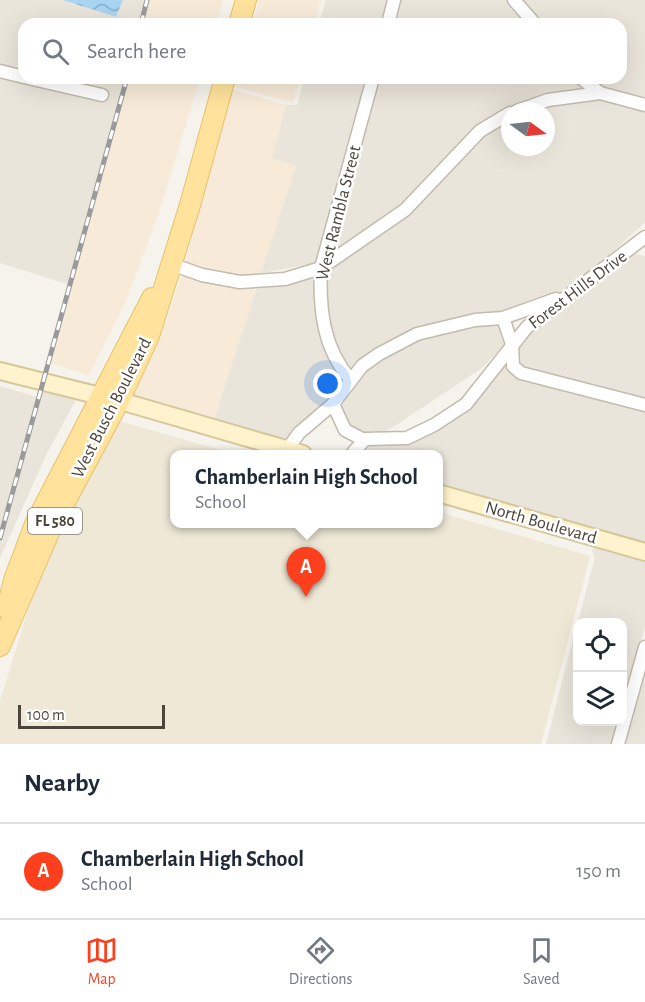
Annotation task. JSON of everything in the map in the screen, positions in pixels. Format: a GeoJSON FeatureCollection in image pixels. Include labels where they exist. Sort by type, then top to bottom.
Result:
{"type":"FeatureCollection","features":[{"type":"Feature","properties":{"kind":"main road"},"geometry":{"type":"LineString","coordinates":[[241,18],[246,0]]}},
{"type":"Feature","properties":{"kind":"main road","name":"West Busch Boulevard"},"geometry":{"type":"LineString","coordinates":[[0,646],[171,264],[190,206],[223,84]]}},
{"type":"Feature","properties":{"kind":"main road","name":"West Busch Boulevard"},"geometry":{"type":"LineString","coordinates":[[0,638],[14,580],[35,524],[110,398]]}},
{"type":"Feature","properties":{"kind":"street"},"geometry":{"type":"LineString","coordinates":[[390,18],[394,0]]}},
{"type":"Feature","properties":{"kind":"street"},"geometry":{"type":"LineString","coordinates":[[514,0],[530,18]]}},
{"type":"Feature","properties":{"kind":"street"},"geometry":{"type":"LineString","coordinates":[[0,71],[18,75]]}},
{"type":"Feature","properties":{"kind":"street"},"geometry":{"type":"LineString","coordinates":[[56,84],[102,95]]}},
{"type":"Feature","properties":{"kind":"street","name":"West Rambla Street"},"geometry":{"type":"LineString","coordinates":[[350,379],[332,354],[324,327],[320,292],[321,268],[371,84]]}},
{"type":"Feature","properties":{"kind":"street"},"geometry":{"type":"LineString","coordinates":[[589,84],[600,93]]}},
{"type":"Feature","properties":{"kind":"street"},"geometry":{"type":"LineString","coordinates":[[542,102],[600,93],[645,105]]}},
{"type":"Feature","properties":{"kind":"street"},"geometry":{"type":"LineString","coordinates":[[171,264],[201,275],[240,282],[285,279],[321,268],[405,210],[480,131],[501,118]]}},
{"type":"Feature","properties":{"kind":"street","name":"Forest Hills Drive"},"geometry":{"type":"LineString","coordinates":[[364,440],[407,438],[435,425],[466,404],[527,327],[571,294],[639,250],[645,237]]}},
{"type":"Feature","properties":{"kind":"street"},"geometry":{"type":"LineString","coordinates":[[503,318],[571,294]]}},
{"type":"Feature","properties":{"kind":"street","name":"Forest Hills Drive"},"geometry":{"type":"LineString","coordinates":[[295,450],[299,434],[333,404],[362,366],[379,354],[417,334],[475,320],[503,318],[512,344]]}},
{"type":"Feature","properties":{"kind":"street"},"geometry":{"type":"LineString","coordinates":[[512,344],[513,366],[521,373],[645,405]]}},
{"type":"Feature","properties":{"kind":"street"},"geometry":{"type":"LineString","coordinates":[[0,371],[110,398],[288,450]]}},
{"type":"Feature","properties":{"kind":"street"},"geometry":{"type":"LineString","coordinates":[[333,404],[345,430],[364,440],[355,450]]}},
{"type":"Feature","properties":{"kind":"street","name":"North Boulevard"},"geometry":{"type":"LineString","coordinates":[[443,494],[645,552]]}},
{"type":"Feature","properties":{"kind":"street"},"geometry":{"type":"LineString","coordinates":[[618,744],[645,647]]}},
{"type":"Feature","properties":{"kind":"shaded area"},"geometry":{"type":"Polygon","coordinates":[[[0,0],[63,0],[116,17],[123,0],[151,0],[146,18],[18,18],[18,70],[0,66],[0,0]]]}},
{"type":"Feature","properties":{"kind":"shaded area"},"geometry":{"type":"Polygon","coordinates":[[[151,0],[223,0],[218,18],[146,18],[151,0]]]}},
{"type":"Feature","properties":{"kind":"shaded area"},"geometry":{"type":"Polygon","coordinates":[[[259,0],[321,0],[316,18],[254,18],[259,0]]]}},
{"type":"Feature","properties":{"kind":"shaded area"},"geometry":{"type":"Polygon","coordinates":[[[326,0],[389,0],[384,18],[321,18],[326,0]]]}},
{"type":"Feature","properties":{"kind":"shaded area"},"geometry":{"type":"Polygon","coordinates":[[[400,0],[507,0],[523,18],[396,18],[400,0]]]}},
{"type":"Feature","properties":{"kind":"shaded area"},"geometry":{"type":"Polygon","coordinates":[[[521,0],[645,0],[645,100],[605,89],[598,84],[627,84],[627,18],[537,18],[521,0]]]}},
{"type":"Feature","properties":{"kind":"shaded area"},"geometry":{"type":"Polygon","coordinates":[[[0,77],[18,81],[18,84],[31,84],[106,101],[108,92],[75,84],[127,84],[70,285],[0,263],[0,77]]]}},
{"type":"Feature","properties":{"kind":"shaded area"},"geometry":{"type":"Polygon","coordinates":[[[127,84],[198,84],[159,213],[126,301],[89,375],[48,363],[127,84]]]}},
{"type":"Feature","properties":{"kind":"shaded area"},"geometry":{"type":"Polygon","coordinates":[[[236,84],[298,84],[293,103],[235,87],[236,84]]]}},
{"type":"Feature","properties":{"kind":"shaded area"},"geometry":{"type":"Polygon","coordinates":[[[303,84],[365,84],[317,263],[261,273],[295,167],[272,158],[286,105],[297,105],[303,84]]]}},
{"type":"Feature","properties":{"kind":"shaded area"},"geometry":{"type":"Polygon","coordinates":[[[377,84],[582,84],[587,89],[546,96],[529,102],[501,102],[501,112],[475,128],[401,206],[331,254],[377,84]]]}},
{"type":"Feature","properties":{"kind":"shaded area"},"geometry":{"type":"Polygon","coordinates":[[[231,89],[286,105],[272,158],[296,166],[261,273],[240,275],[200,270],[185,264],[231,89]]]}},
{"type":"Feature","properties":{"kind":"shaded area"},"geometry":{"type":"Polygon","coordinates":[[[600,98],[645,110],[645,222],[590,273],[568,289],[502,313],[469,315],[358,362],[350,371],[338,353],[330,327],[326,292],[327,271],[484,135],[501,125],[501,156],[555,156],[555,104],[600,98]]]}},
{"type":"Feature","properties":{"kind":"shaded area"},"geometry":{"type":"Polygon","coordinates":[[[635,254],[645,256],[645,400],[524,368],[518,364],[519,346],[531,331],[635,254]]]}},
{"type":"Feature","properties":{"kind":"shaded area"},"geometry":{"type":"Polygon","coordinates":[[[182,274],[198,280],[240,285],[258,283],[213,423],[127,397],[167,319],[182,274]]]}},
{"type":"Feature","properties":{"kind":"shaded area"},"geometry":{"type":"Polygon","coordinates":[[[315,274],[314,292],[319,328],[327,357],[343,379],[327,402],[288,445],[213,423],[258,283],[315,274]]]}},
{"type":"Feature","properties":{"kind":"shaded area"},"geometry":{"type":"Polygon","coordinates":[[[499,324],[506,343],[482,368],[384,433],[363,434],[349,427],[339,405],[366,370],[382,358],[419,339],[476,325],[499,324]]]}},
{"type":"Feature","properties":{"kind":"shaded area"},"geometry":{"type":"Polygon","coordinates":[[[507,361],[509,370],[645,411],[645,547],[443,489],[443,450],[363,450],[368,444],[406,445],[438,429],[507,361]]]}},
{"type":"Feature","properties":{"kind":"shaded area"},"geometry":{"type":"Polygon","coordinates":[[[0,386],[40,398],[43,387],[78,396],[47,453],[0,558],[0,386]]]}},
{"type":"Feature","properties":{"kind":"shaded area"},"geometry":{"type":"Polygon","coordinates":[[[119,421],[221,450],[170,450],[170,528],[443,528],[443,513],[590,556],[541,744],[0,744],[0,701],[38,578],[119,421]]]}},
{"type":"Feature","properties":{"kind":"shaded area"},"geometry":{"type":"Polygon","coordinates":[[[594,543],[645,557],[645,626],[627,692],[627,618],[579,618],[595,557],[592,552],[594,543]]]}},
{"type":"Feature","properties":{"kind":"shaded area"},"geometry":{"type":"Polygon","coordinates":[[[573,639],[573,726],[617,726],[612,744],[546,744],[573,639]]]}},
{"type":"Feature","properties":{"kind":"shaded area"},"geometry":{"type":"Polygon","coordinates":[[[645,669],[645,744],[624,744],[645,669]]]}},
{"type":"Feature","properties":{"kind":"water"},"geometry":{"type":"Polygon","coordinates":[[[63,0],[123,0],[116,17],[63,0]]]}},
{"type":"Feature","properties":{"kind":"railway"},"geometry":{"type":"LineString","coordinates":[[142,18],[147,0]]}},
{"type":"Feature","properties":{"kind":"railway"},"geometry":{"type":"LineString","coordinates":[[0,538],[125,84]]}},
{"type":"Feature","properties":{"kind":"place","name":"Chamberlain High School"},"geometry":{"type":"Point","coordinates":[306,597]}}]}
